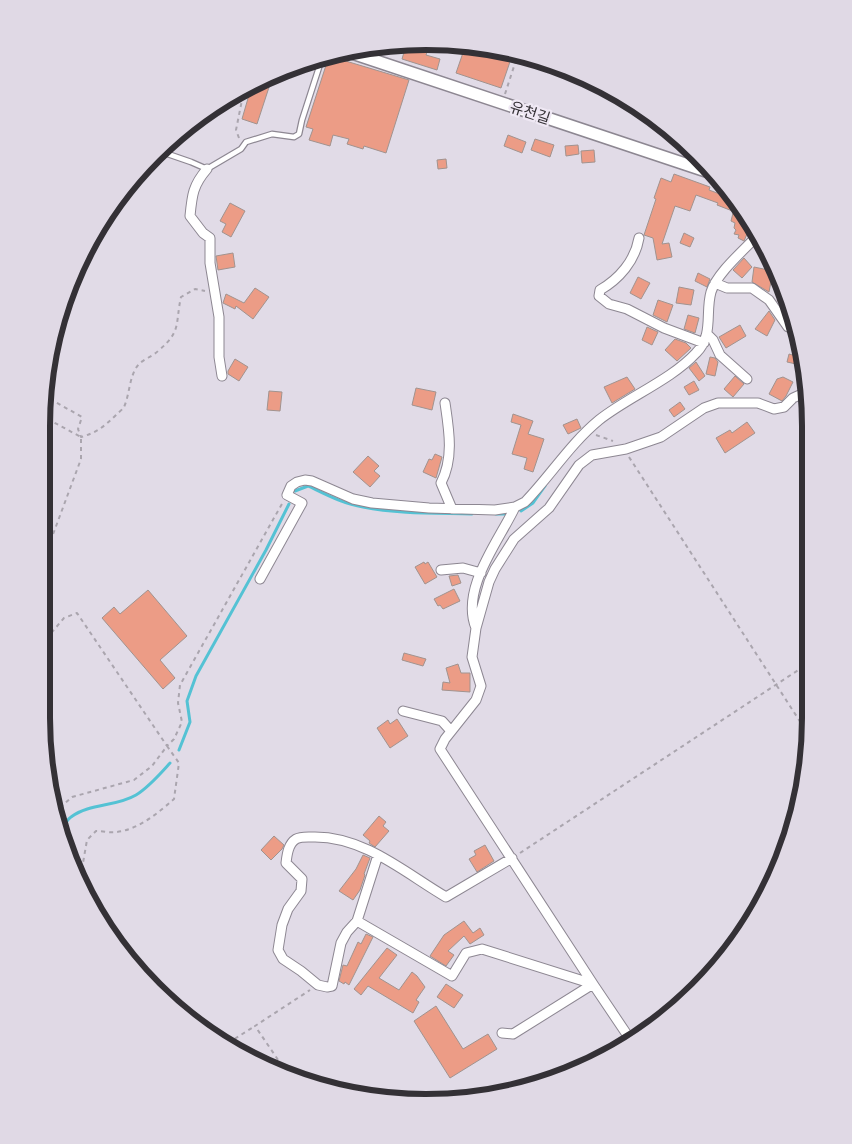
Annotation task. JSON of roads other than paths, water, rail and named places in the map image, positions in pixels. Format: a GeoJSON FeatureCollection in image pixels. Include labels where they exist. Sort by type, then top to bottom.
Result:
{"type":"FeatureCollection","features":[{"type":"Feature","properties":{"kind":"street","name":"유천길"},"geometry":{"type":"LineString","coordinates":[[360,56],[701,169]]}},
{"type":"Feature","properties":{"kind":"street"},"geometry":{"type":"LineString","coordinates":[[207,169],[197,181],[192,196],[190,216],[203,233],[210,238],[210,263],[214,294],[220,317],[219,357],[222,376]]}},
{"type":"Feature","properties":{"kind":"street"},"geometry":{"type":"LineString","coordinates":[[639,238],[637,251],[631,261],[612,283],[600,290],[599,296],[609,304],[627,309],[664,328],[713,340],[720,355],[747,379]]}},
{"type":"Feature","properties":{"kind":"street"},"geometry":{"type":"LineString","coordinates":[[260,579],[302,504],[287,495],[292,486],[297,482],[312,481],[353,499],[372,503],[495,510],[516,508],[526,502],[576,441],[588,430],[618,407],[680,367],[697,353],[706,338],[710,298],[715,283],[753,240]]}},
{"type":"Feature","properties":{"kind":"street"},"geometry":{"type":"LineString","coordinates":[[715,283],[727,288],[752,288],[769,300],[788,326]]}},
{"type":"Feature","properties":{"kind":"street"},"geometry":{"type":"LineString","coordinates":[[627,1036],[440,749],[451,731],[462,720],[476,700],[482,686],[472,657],[476,628],[489,582],[495,569],[514,539],[548,508],[579,465],[592,455],[626,449],[661,437],[704,408],[718,403],[758,404],[774,409],[784,408],[792,398],[800,394]]}},
{"type":"Feature","properties":{"kind":"street"},"geometry":{"type":"LineString","coordinates":[[445,403],[450,446],[447,472],[441,483],[452,509]]}},
{"type":"Feature","properties":{"kind":"street"},"geometry":{"type":"LineString","coordinates":[[476,628],[472,619],[471,609],[474,588],[516,508]]}},
{"type":"Feature","properties":{"kind":"street"},"geometry":{"type":"LineString","coordinates":[[441,570],[464,568],[481,573]]}},
{"type":"Feature","properties":{"kind":"street"},"geometry":{"type":"LineString","coordinates":[[403,711],[442,721],[451,731]]}},
{"type":"Feature","properties":{"kind":"street"},"geometry":{"type":"LineString","coordinates":[[378,855],[357,922],[347,932],[341,943],[332,986],[318,985],[284,959],[278,950],[282,925],[288,909],[301,891],[302,879],[286,863],[288,849],[295,839],[321,837],[356,844],[378,855],[446,897],[512,858]]}},
{"type":"Feature","properties":{"kind":"street"},"geometry":{"type":"LineString","coordinates":[[357,922],[452,976],[466,953],[482,949],[593,984]]}},
{"type":"Feature","properties":{"kind":"street"},"geometry":{"type":"LineString","coordinates":[[502,1033],[513,1034],[593,984]]}},
{"type":"Feature","properties":{"kind":"lane"},"geometry":{"type":"LineString","coordinates":[[167,154],[207,169],[241,149],[246,142],[272,134],[294,137],[299,134],[321,65]]}},
{"type":"Feature","properties":{"kind":"waterway"},"geometry":{"type":"LineString","coordinates":[[295,491],[308,486],[348,504],[390,511],[472,514]]}},
{"type":"Feature","properties":{"kind":"waterway"},"geometry":{"type":"LineString","coordinates":[[521,511],[533,503],[545,486]]}},
{"type":"Feature","properties":{"kind":"waterway"},"geometry":{"type":"LineString","coordinates":[[179,750],[190,722],[187,701],[196,676],[266,550],[289,504]]}},
{"type":"Feature","properties":{"kind":"waterway"},"geometry":{"type":"LineString","coordinates":[[496,514],[510,514]]}},
{"type":"Feature","properties":{"kind":"waterway"},"geometry":{"type":"LineString","coordinates":[[65,823],[71,817],[86,809],[120,802],[136,795],[150,784],[170,763]]}}]}
